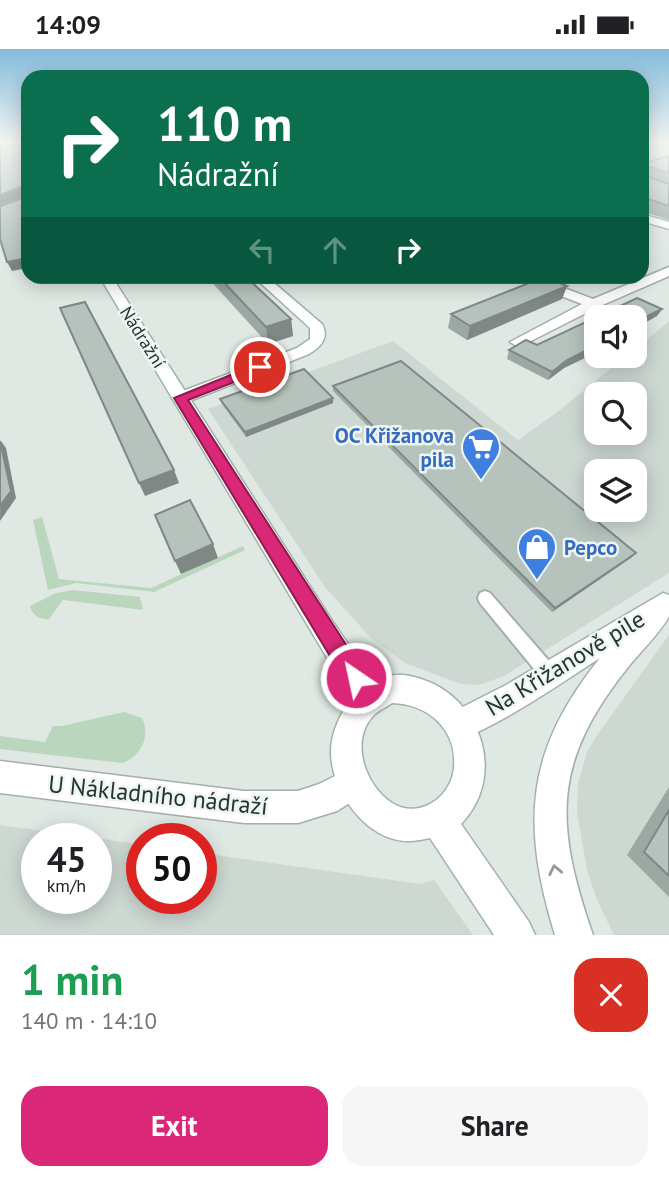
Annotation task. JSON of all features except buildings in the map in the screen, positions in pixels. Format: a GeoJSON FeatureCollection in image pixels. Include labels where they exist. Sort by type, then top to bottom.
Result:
{"type":"FeatureCollection","features":[{"type":"Feature","properties":{"kind":"street"},"geometry":{"type":"LineString","coordinates":[[649,219],[669,226]]}},
{"type":"Feature","properties":{"kind":"street"},"geometry":{"type":"LineString","coordinates":[[649,280],[669,271]]}},
{"type":"Feature","properties":{"kind":"street","name":"Nádražní"},"geometry":{"type":"LineString","coordinates":[[110,284],[322,628],[369,699]]}},
{"type":"Feature","properties":{"kind":"street"},"geometry":{"type":"LineString","coordinates":[[181,398],[303,351],[316,342],[319,335],[317,327],[268,284]]}},
{"type":"Feature","properties":{"kind":"street"},"geometry":{"type":"LineString","coordinates":[[543,284],[593,304]]}},
{"type":"Feature","properties":{"kind":"street"},"geometry":{"type":"LineString","coordinates":[[518,342],[593,304],[640,284]]}},
{"type":"Feature","properties":{"kind":"street"},"geometry":{"type":"LineString","coordinates":[[574,935],[555,871],[550,835],[549,810],[556,765],[565,737],[578,713],[666,602]]}},
{"type":"Feature","properties":{"kind":"street","name":"Na Křižanově pile"},"geometry":{"type":"LineString","coordinates":[[460,725],[550,675],[666,602]]}},
{"type":"Feature","properties":{"kind":"street"},"geometry":{"type":"LineString","coordinates":[[389,689],[412,689],[444,704],[460,725],[468,745],[468,778],[461,798],[438,820],[411,826],[397,823],[371,808],[353,783],[346,759],[347,735],[356,714],[369,699],[389,689]]}},
{"type":"Feature","properties":{"kind":"street","name":"U Nákladního nádraží"},"geometry":{"type":"LineString","coordinates":[[0,777],[244,807],[299,807],[325,799],[353,783]]}},
{"type":"Feature","properties":{"kind":"street"},"geometry":{"type":"LineString","coordinates":[[438,820],[516,935]]}},
{"type":"Feature","properties":{"kind":"lane"},"geometry":{"type":"LineString","coordinates":[[485,598],[550,675]]}},
{"type":"Feature","properties":{"kind":"shaded area"},"geometry":{"type":"Polygon","coordinates":[[[669,321],[669,573],[504,676],[479,685],[461,684],[405,663],[371,638],[325,587],[208,409],[393,341],[518,440],[584,390],[584,445],[647,445],[647,382],[594,382],[611,368],[647,368],[647,339],[669,321]]]}},
{"type":"Feature","properties":{"kind":"shaded area"},"geometry":{"type":"Polygon","coordinates":[[[669,635],[669,935],[614,935],[597,900],[587,870],[577,812],[578,784],[587,752],[669,635]]]}},
{"type":"Feature","properties":{"kind":"shaded area"},"geometry":{"type":"Polygon","coordinates":[[[0,825],[21,828],[21,914],[112,914],[112,840],[126,843],[126,914],[217,914],[217,855],[420,884],[434,880],[473,935],[0,935],[0,825]]]}},
{"type":"Feature","properties":{"kind":"green space"},"geometry":{"type":"Polygon","coordinates":[[[42,517],[59,579],[151,588],[243,546],[245,550],[154,592],[76,583],[48,590],[33,520],[42,517]]]}},
{"type":"Feature","properties":{"kind":"green space"},"geometry":{"type":"Polygon","coordinates":[[[73,590],[140,597],[143,610],[63,600],[49,619],[43,619],[31,609],[30,606],[56,593],[73,590]]]}},
{"type":"Feature","properties":{"kind":"green space"},"geometry":{"type":"Polygon","coordinates":[[[124,712],[142,718],[145,739],[139,751],[122,763],[0,749],[0,736],[45,742],[53,726],[124,712]]]}},
{"type":"Feature","properties":{"kind":"place","name":"OC Křižanova pila"},"geometry":{"type":"Point","coordinates":[481,481]}},
{"type":"Feature","properties":{"kind":"place","name":"Pepco"},"geometry":{"type":"Point","coordinates":[537,581]}},
{"type":"Feature","properties":{"kind":"route"},"geometry":{"type":"LineString","coordinates":[[260,367],[181,398],[322,628],[356,678]]}}]}
